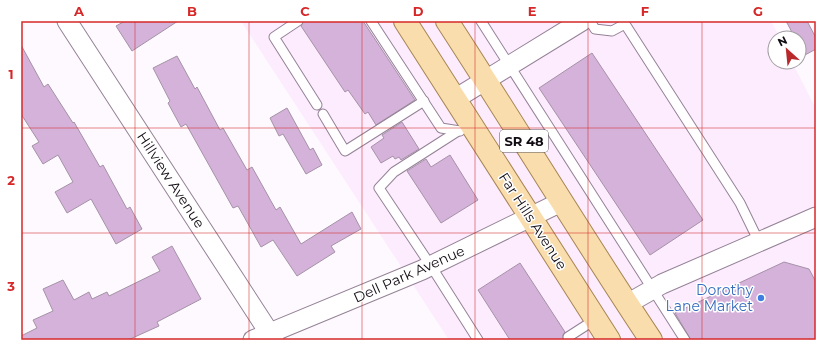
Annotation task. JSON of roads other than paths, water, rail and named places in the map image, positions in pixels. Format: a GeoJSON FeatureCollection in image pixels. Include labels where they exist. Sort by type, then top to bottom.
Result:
{"type":"FeatureCollection","features":[{"type":"Feature","properties":{"kind":"main road","name":"Far Hills Avenue"},"geometry":{"type":"LineString","coordinates":[[405,21],[455,98],[468,132],[531,217],[609,340]]}},
{"type":"Feature","properties":{"kind":"main road","name":"SR 48"},"geometry":{"type":"LineString","coordinates":[[447,21],[486,80],[561,202],[651,340]]}},
{"type":"Feature","properties":{"kind":"street","name":"Hillview Avenue"},"geometry":{"type":"LineString","coordinates":[[67,21],[266,338]]}},
{"type":"Feature","properties":{"kind":"street"},"geometry":{"type":"LineString","coordinates":[[455,98],[582,21]]}},
{"type":"Feature","properties":{"kind":"street","name":"Dell Park Avenue"},"geometry":{"type":"LineString","coordinates":[[266,338],[431,266],[561,202]]}},
{"type":"Feature","properties":{"kind":"street"},"geometry":{"type":"LineString","coordinates":[[627,304],[652,289],[816,217]]}},
{"type":"Feature","properties":{"kind":"lane"},"geometry":{"type":"LineString","coordinates":[[298,21],[274,37],[317,105]]}},
{"type":"Feature","properties":{"kind":"lane"},"geometry":{"type":"LineString","coordinates":[[371,21],[441,128],[468,132]]}},
{"type":"Feature","properties":{"kind":"lane"},"geometry":{"type":"LineString","coordinates":[[481,21],[685,340]]}},
{"type":"Feature","properties":{"kind":"lane"},"geometry":{"type":"LineString","coordinates":[[590,21],[595,29],[612,31],[627,23],[740,203],[759,242]]}},
{"type":"Feature","properties":{"kind":"lane"},"geometry":{"type":"LineString","coordinates":[[323,114],[345,151],[424,101]]}},
{"type":"Feature","properties":{"kind":"lane"},"geometry":{"type":"LineString","coordinates":[[468,132],[394,172],[379,188],[478,340]]}},
{"type":"Feature","properties":{"kind":"lane"},"geometry":{"type":"LineString","coordinates":[[568,337],[596,319]]}},
{"type":"Feature","properties":{"kind":"place","name":"Dorothy Lane Market"},"geometry":{"type":"Point","coordinates":[761,298]}}]}
